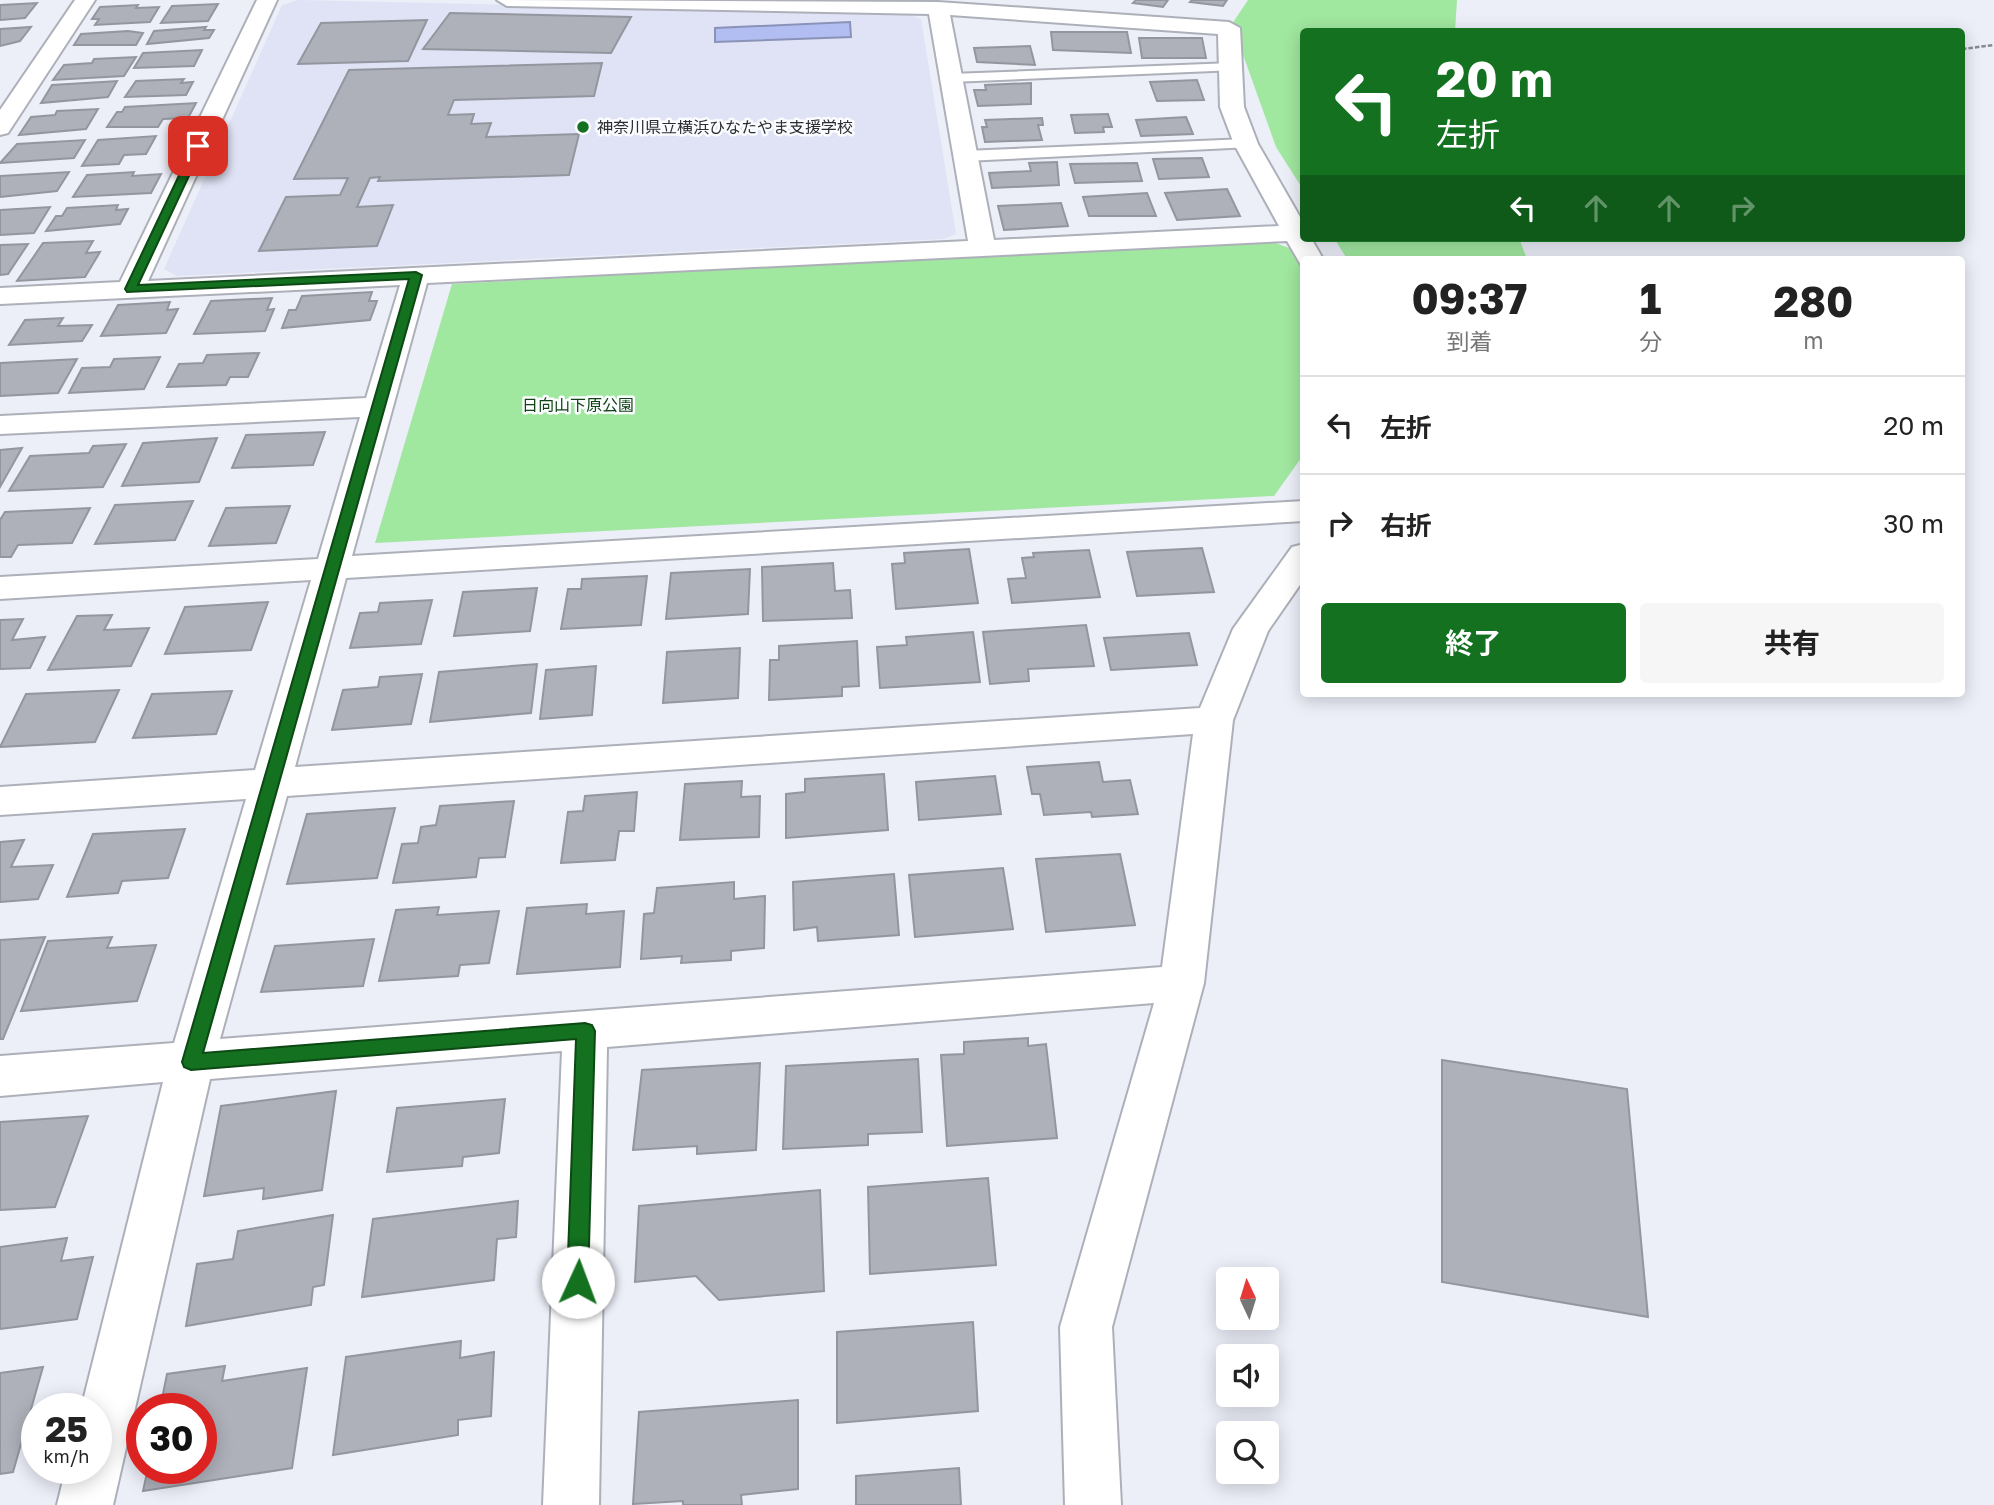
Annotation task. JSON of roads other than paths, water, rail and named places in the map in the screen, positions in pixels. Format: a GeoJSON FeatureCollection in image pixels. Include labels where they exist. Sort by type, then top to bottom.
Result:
{"type":"FeatureCollection","features":[{"type":"Feature","properties":{"kind":"street"},"geometry":{"type":"LineString","coordinates":[[0,128],[85,0]]}},
{"type":"Feature","properties":{"kind":"street"},"geometry":{"type":"LineString","coordinates":[[131,289],[267,0]]}},
{"type":"Feature","properties":{"kind":"street"},"geometry":{"type":"LineString","coordinates":[[507,0],[938,8],[1229,29],[1233,107],[1246,144],[1308,256]]}},
{"type":"Feature","properties":{"kind":"street"},"geometry":{"type":"LineString","coordinates":[[938,8],[982,248]]}},
{"type":"Feature","properties":{"kind":"street"},"geometry":{"type":"LineString","coordinates":[[0,296],[1293,233]]}},
{"type":"Feature","properties":{"kind":"street"},"geometry":{"type":"LineString","coordinates":[[112,1393],[191,1062],[416,275]]}},
{"type":"Feature","properties":{"kind":"street"},"geometry":{"type":"LineString","coordinates":[[0,425],[378,407]]}},
{"type":"Feature","properties":{"kind":"street"},"geometry":{"type":"LineString","coordinates":[[0,588],[1300,511]]}},
{"type":"Feature","properties":{"kind":"street"},"geometry":{"type":"LineString","coordinates":[[1093,1505],[1086,1327],[1182,983],[1214,720],[1251,629],[1300,560]]}},
{"type":"Feature","properties":{"kind":"street"},"geometry":{"type":"LineString","coordinates":[[0,800],[1214,720]]}},
{"type":"Feature","properties":{"kind":"street"},"geometry":{"type":"LineString","coordinates":[[0,1076],[1182,983]]}},
{"type":"Feature","properties":{"kind":"street"},"geometry":{"type":"LineString","coordinates":[[571,1505],[585,1031]]}},
{"type":"Feature","properties":{"kind":"street"},"geometry":{"type":"LineString","coordinates":[[85,1505],[90,1484]]}},
{"type":"Feature","properties":{"kind":"lane"},"geometry":{"type":"LineString","coordinates":[[951,78],[1232,67]]}},
{"type":"Feature","properties":{"kind":"lane"},"geometry":{"type":"LineString","coordinates":[[965,156],[1246,144]]}},
{"type":"Feature","properties":{"kind":"water"},"geometry":{"type":"Polygon","coordinates":[[[850,22],[851,37],[715,42],[715,28],[850,22]]]}},
{"type":"Feature","properties":{"kind":"place","name":"神奈川県立横浜ひなたやま支援学校"},"geometry":{"type":"Point","coordinates":[583,127]}},
{"type":"Feature","properties":{"kind":"park label","name":"日向山下原公園"},"geometry":{"type":"Point","coordinates":[578,405]}}]}
